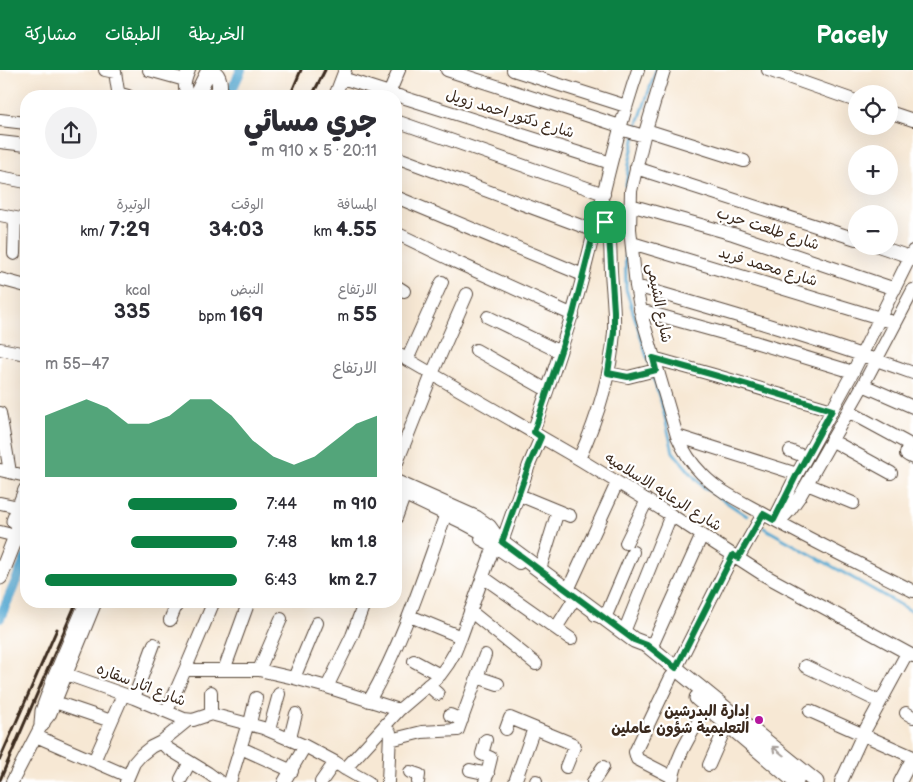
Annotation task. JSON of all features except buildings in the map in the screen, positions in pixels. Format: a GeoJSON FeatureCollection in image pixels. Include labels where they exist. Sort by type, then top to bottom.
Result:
{"type":"FeatureCollection","features":[{"type":"Feature","properties":{"kind":"main road"},"geometry":{"type":"LineString","coordinates":[[199,90],[210,70],[216,73],[219,80],[219,90]]}},
{"type":"Feature","properties":{"kind":"main road"},"geometry":{"type":"LineString","coordinates":[[402,494],[461,520],[499,543],[540,569],[570,596],[629,636],[651,648],[707,706],[796,782]]}},
{"type":"Feature","properties":{"kind":"main road"},"geometry":{"type":"LineString","coordinates":[[0,554],[4,533],[20,513]]}},
{"type":"Feature","properties":{"kind":"main road"},"geometry":{"type":"LineString","coordinates":[[0,576],[20,518]]}},
{"type":"Feature","properties":{"kind":"main road"},"geometry":{"type":"LineString","coordinates":[[39,730],[43,711],[64,668],[85,608]]}},
{"type":"Feature","properties":{"kind":"main road"},"geometry":{"type":"LineString","coordinates":[[629,636],[640,651],[674,672],[816,782]]}},
{"type":"Feature","properties":{"kind":"street"},"geometry":{"type":"LineString","coordinates":[[149,70],[187,75],[185,90]]}},
{"type":"Feature","properties":{"kind":"street"},"geometry":{"type":"LineString","coordinates":[[390,90],[399,70]]}},
{"type":"Feature","properties":{"kind":"street"},"geometry":{"type":"LineString","coordinates":[[447,70],[620,127],[744,161]]}},
{"type":"Feature","properties":{"kind":"street"},"geometry":{"type":"LineString","coordinates":[[513,70],[626,106]]}},
{"type":"Feature","properties":{"kind":"street"},"geometry":{"type":"LineString","coordinates":[[321,782],[399,710],[428,686],[452,658],[529,465],[547,390],[573,314],[620,127],[638,70]]}},
{"type":"Feature","properties":{"kind":"street","name":"شارع الشيمى"},"geometry":{"type":"LineString","coordinates":[[664,70],[636,168],[631,191],[630,223],[640,310],[677,436],[683,450],[702,474],[727,493],[772,519],[913,591]]}},
{"type":"Feature","properties":{"kind":"street"},"geometry":{"type":"LineString","coordinates":[[768,70],[848,98]]}},
{"type":"Feature","properties":{"kind":"street"},"geometry":{"type":"LineString","coordinates":[[112,71],[118,90]]}},
{"type":"Feature","properties":{"kind":"street"},"geometry":{"type":"LineString","coordinates":[[337,90],[343,74]]}},
{"type":"Feature","properties":{"kind":"street","name":"شارع دكتور احمد زويل"},"geometry":{"type":"LineString","coordinates":[[343,74],[377,90]]}},
{"type":"Feature","properties":{"kind":"street","name":"شارع دكتور احمد زويل"},"geometry":{"type":"LineString","coordinates":[[402,99],[611,163]]}},
{"type":"Feature","properties":{"kind":"street"},"geometry":{"type":"LineString","coordinates":[[898,115],[913,120]]}},
{"type":"Feature","properties":{"kind":"street"},"geometry":{"type":"LineString","coordinates":[[0,120],[20,122]]}},
{"type":"Feature","properties":{"kind":"street"},"geometry":{"type":"LineString","coordinates":[[402,123],[604,194]]}},
{"type":"Feature","properties":{"kind":"street"},"geometry":{"type":"LineString","coordinates":[[0,142],[20,144]]}},
{"type":"Feature","properties":{"kind":"street"},"geometry":{"type":"LineString","coordinates":[[402,159],[595,231]]}},
{"type":"Feature","properties":{"kind":"street"},"geometry":{"type":"LineString","coordinates":[[636,168],[848,236]]}},
{"type":"Feature","properties":{"kind":"street"},"geometry":{"type":"LineString","coordinates":[[0,177],[20,181]]}},
{"type":"Feature","properties":{"kind":"street"},"geometry":{"type":"LineString","coordinates":[[402,200],[583,275]]}},
{"type":"Feature","properties":{"kind":"street","name":"شارع طلعت حرب"},"geometry":{"type":"LineString","coordinates":[[630,205],[733,234],[895,288]]}},
{"type":"Feature","properties":{"kind":"street"},"geometry":{"type":"LineString","coordinates":[[579,460],[596,417],[608,373],[614,332],[609,235],[605,222],[599,212]]}},
{"type":"Feature","properties":{"kind":"street"},"geometry":{"type":"LineString","coordinates":[[0,215],[20,219],[14,254]]}},
{"type":"Feature","properties":{"kind":"street"},"geometry":{"type":"LineString","coordinates":[[402,236],[573,314]]}},
{"type":"Feature","properties":{"kind":"street","name":"شارع محمد فريد"},"geometry":{"type":"LineString","coordinates":[[632,243],[895,324]]}},
{"type":"Feature","properties":{"kind":"street"},"geometry":{"type":"LineString","coordinates":[[772,519],[832,410],[912,255],[898,251]]}},
{"type":"Feature","properties":{"kind":"street"},"geometry":{"type":"LineString","coordinates":[[0,279],[20,284]]}},
{"type":"Feature","properties":{"kind":"street"},"geometry":{"type":"LineString","coordinates":[[402,353],[442,282]]}},
{"type":"Feature","properties":{"kind":"street"},"geometry":{"type":"LineString","coordinates":[[636,286],[749,319],[913,373]]}},
{"type":"Feature","properties":{"kind":"street"},"geometry":{"type":"LineString","coordinates":[[707,706],[680,756],[672,779],[636,759],[635,752],[674,672],[736,557],[772,519],[795,503],[848,412],[913,290]]}},
{"type":"Feature","properties":{"kind":"street"},"geometry":{"type":"LineString","coordinates":[[402,450],[432,374],[467,294]]}},
{"type":"Feature","properties":{"kind":"street"},"geometry":{"type":"LineString","coordinates":[[640,310],[748,340],[852,372]]}},
{"type":"Feature","properties":{"kind":"street"},"geometry":{"type":"LineString","coordinates":[[488,318],[560,352]]}},
{"type":"Feature","properties":{"kind":"street"},"geometry":{"type":"LineString","coordinates":[[0,349],[20,353]]}},
{"type":"Feature","properties":{"kind":"street"},"geometry":{"type":"LineString","coordinates":[[476,350],[547,390]]}},
{"type":"Feature","properties":{"kind":"street","name":"شارع الرعايه الاسلاميه"},"geometry":{"type":"LineString","coordinates":[[402,358],[647,500],[764,575],[910,654]]}},
{"type":"Feature","properties":{"kind":"street"},"geometry":{"type":"LineString","coordinates":[[608,373],[628,377],[655,364],[714,375],[832,410]]}},
{"type":"Feature","properties":{"kind":"street"},"geometry":{"type":"LineString","coordinates":[[863,384],[913,407]]}},
{"type":"Feature","properties":{"kind":"street"},"geometry":{"type":"LineString","coordinates":[[848,412],[907,443],[906,454],[913,458]]}},
{"type":"Feature","properties":{"kind":"street"},"geometry":{"type":"LineString","coordinates":[[0,413],[5,471],[20,475]]}},
{"type":"Feature","properties":{"kind":"street"},"geometry":{"type":"LineString","coordinates":[[677,436],[797,474]]}},
{"type":"Feature","properties":{"kind":"street"},"geometry":{"type":"LineString","coordinates":[[831,440],[891,473]]}},
{"type":"Feature","properties":{"kind":"street"},"geometry":{"type":"LineString","coordinates":[[790,451],[806,457]]}},
{"type":"Feature","properties":{"kind":"street"},"geometry":{"type":"LineString","coordinates":[[556,628],[617,483]]}},
{"type":"Feature","properties":{"kind":"street"},"geometry":{"type":"LineString","coordinates":[[402,484],[477,517],[490,526],[499,543]]}},
{"type":"Feature","properties":{"kind":"street"},"geometry":{"type":"LineString","coordinates":[[807,484],[853,503]]}},
{"type":"Feature","properties":{"kind":"street"},"geometry":{"type":"LineString","coordinates":[[519,494],[564,513],[540,569]]}},
{"type":"Feature","properties":{"kind":"street"},"geometry":{"type":"LineString","coordinates":[[402,495],[444,519],[499,543],[570,596]]}},
{"type":"Feature","properties":{"kind":"street"},"geometry":{"type":"LineString","coordinates":[[605,618],[647,500]]}},
{"type":"Feature","properties":{"kind":"street"},"geometry":{"type":"LineString","coordinates":[[0,503],[20,508]]}},
{"type":"Feature","properties":{"kind":"street"},"geometry":{"type":"LineString","coordinates":[[629,636],[671,515]]}},
{"type":"Feature","properties":{"kind":"street"},"geometry":{"type":"LineString","coordinates":[[369,700],[410,616],[444,519]]}},
{"type":"Feature","properties":{"kind":"street"},"geometry":{"type":"LineString","coordinates":[[651,648],[702,535]]}},
{"type":"Feature","properties":{"kind":"street"},"geometry":{"type":"LineString","coordinates":[[483,577],[572,639]]}},
{"type":"Feature","properties":{"kind":"street"},"geometry":{"type":"LineString","coordinates":[[12,782],[39,730],[50,714],[64,668],[93,608]]}},
{"type":"Feature","properties":{"kind":"street"},"geometry":{"type":"LineString","coordinates":[[170,620],[175,608]]}},
{"type":"Feature","properties":{"kind":"street"},"geometry":{"type":"LineString","coordinates":[[166,711],[186,670],[211,608]]}},
{"type":"Feature","properties":{"kind":"street"},"geometry":{"type":"LineString","coordinates":[[224,670],[246,608]]}},
{"type":"Feature","properties":{"kind":"street"},"geometry":{"type":"LineString","coordinates":[[327,687],[352,636],[362,608]]}},
{"type":"Feature","properties":{"kind":"street"},"geometry":{"type":"LineString","coordinates":[[470,611],[536,664]]}},
{"type":"Feature","properties":{"kind":"street"},"geometry":{"type":"LineString","coordinates":[[410,616],[461,637]]}},
{"type":"Feature","properties":{"kind":"street"},"geometry":{"type":"LineString","coordinates":[[259,670],[281,619]]}},
{"type":"Feature","properties":{"kind":"street"},"geometry":{"type":"LineString","coordinates":[[294,678],[317,623]]}},
{"type":"Feature","properties":{"kind":"street"},"geometry":{"type":"LineString","coordinates":[[94,761],[112,722],[128,696],[154,644]]}},
{"type":"Feature","properties":{"kind":"street"},"geometry":{"type":"LineString","coordinates":[[841,782],[880,702],[910,654]]}},
{"type":"Feature","properties":{"kind":"street"},"geometry":{"type":"LineString","coordinates":[[390,740],[422,732],[458,730],[456,718],[477,677],[485,655]]}},
{"type":"Feature","properties":{"kind":"street"},"geometry":{"type":"LineString","coordinates":[[414,660],[440,674]]}},
{"type":"Feature","properties":{"kind":"street"},"geometry":{"type":"LineString","coordinates":[[805,666],[880,702]]}},
{"type":"Feature","properties":{"kind":"street","name":"شارع اثار سقاره"},"geometry":{"type":"LineString","coordinates":[[64,668],[184,720],[211,714],[269,730],[306,746],[368,782]]}},
{"type":"Feature","properties":{"kind":"street"},"geometry":{"type":"LineString","coordinates":[[186,670],[259,670],[327,687],[399,710]]}},
{"type":"Feature","properties":{"kind":"street"},"geometry":{"type":"LineString","coordinates":[[477,677],[498,684]]}},
{"type":"Feature","properties":{"kind":"street"},"geometry":{"type":"LineString","coordinates":[[428,686],[438,694]]}},
{"type":"Feature","properties":{"kind":"street"},"geometry":{"type":"LineString","coordinates":[[211,692],[211,714]]}},
{"type":"Feature","properties":{"kind":"street"},"geometry":{"type":"LineString","coordinates":[[269,730],[279,694]]}},
{"type":"Feature","properties":{"kind":"street"},"geometry":{"type":"LineString","coordinates":[[230,782],[256,698]]}},
{"type":"Feature","properties":{"kind":"street"},"geometry":{"type":"LineString","coordinates":[[55,702],[112,722]]}},
{"type":"Feature","properties":{"kind":"street"},"geometry":{"type":"LineString","coordinates":[[810,711],[913,757],[900,782]]}},
{"type":"Feature","properties":{"kind":"street"},"geometry":{"type":"LineString","coordinates":[[290,738],[296,714]]}},
{"type":"Feature","properties":{"kind":"street"},"geometry":{"type":"LineString","coordinates":[[506,729],[509,718],[574,745],[566,766]]}},
{"type":"Feature","properties":{"kind":"street"},"geometry":{"type":"LineString","coordinates":[[39,730],[127,780],[134,763],[141,755],[161,742],[188,720]]}},
{"type":"Feature","properties":{"kind":"street"},"geometry":{"type":"LineString","coordinates":[[388,782],[390,720]]}},
{"type":"Feature","properties":{"kind":"street"},"geometry":{"type":"LineString","coordinates":[[709,765],[727,724]]}},
{"type":"Feature","properties":{"kind":"street"},"geometry":{"type":"LineString","coordinates":[[515,782],[534,728]]}},
{"type":"Feature","properties":{"kind":"street"},"geometry":{"type":"LineString","coordinates":[[470,770],[487,778],[491,758],[482,754],[486,740]]}},
{"type":"Feature","properties":{"kind":"street"},"geometry":{"type":"LineString","coordinates":[[161,742],[167,748],[190,762],[205,777],[220,782]]}},
{"type":"Feature","properties":{"kind":"street"},"geometry":{"type":"LineString","coordinates":[[284,782],[306,746]]}},
{"type":"Feature","properties":{"kind":"street"},"geometry":{"type":"LineString","coordinates":[[241,748],[292,771]]}},
{"type":"Feature","properties":{"kind":"street"},"geometry":{"type":"LineString","coordinates":[[181,779],[190,762]]}},
{"type":"Feature","properties":{"kind":"street"},"geometry":{"type":"LineString","coordinates":[[593,782],[603,767]]}},
{"type":"Feature","properties":{"kind":"waterway"},"geometry":{"type":"LineString","coordinates":[[232,90],[241,70]]}},
{"type":"Feature","properties":{"kind":"waterway"},"geometry":{"type":"LineString","coordinates":[[636,129],[656,70]]}},
{"type":"Feature","properties":{"kind":"waterway"},"geometry":{"type":"LineString","coordinates":[[626,186],[635,135]]}},
{"type":"Feature","properties":{"kind":"waterway"},"geometry":{"type":"LineString","coordinates":[[624,218],[625,195]]}},
{"type":"Feature","properties":{"kind":"waterway"},"geometry":{"type":"LineString","coordinates":[[625,234],[626,289],[649,363]]}},
{"type":"Feature","properties":{"kind":"waterway"},"geometry":{"type":"LineString","coordinates":[[653,377],[673,452],[702,486],[747,516]]}},
{"type":"Feature","properties":{"kind":"waterway"},"geometry":{"type":"LineString","coordinates":[[764,528],[913,612]]}},
{"type":"Feature","properties":{"kind":"waterway"},"geometry":{"type":"LineString","coordinates":[[0,618],[20,572]]}},
{"type":"Feature","properties":{"kind":"railway"},"geometry":{"type":"LineString","coordinates":[[293,90],[301,70]]}},
{"type":"Feature","properties":{"kind":"railway"},"geometry":{"type":"LineString","coordinates":[[315,90],[325,70]]}},
{"type":"Feature","properties":{"kind":"railway"},"geometry":{"type":"LineString","coordinates":[[0,780],[74,608]]}},
{"type":"Feature","properties":{"kind":"railway"},"geometry":{"type":"LineString","coordinates":[[0,759],[57,629]]}},
{"type":"Feature","properties":{"kind":"place","name":"إدارة البدرشين التعليمية شؤون عاملين"},"geometry":{"type":"Point","coordinates":[759,720]}},
{"type":"Feature","properties":{"kind":"route"},"geometry":{"type":"LineString","coordinates":[[599,212],[605,222],[609,235],[614,311],[614,332],[608,373],[628,377],[656,370],[653,358],[832,410],[774,520],[763,514],[738,558],[733,555],[676,668],[647,645],[634,640],[502,542],[541,437],[534,432],[573,314],[599,212]]}}]}
